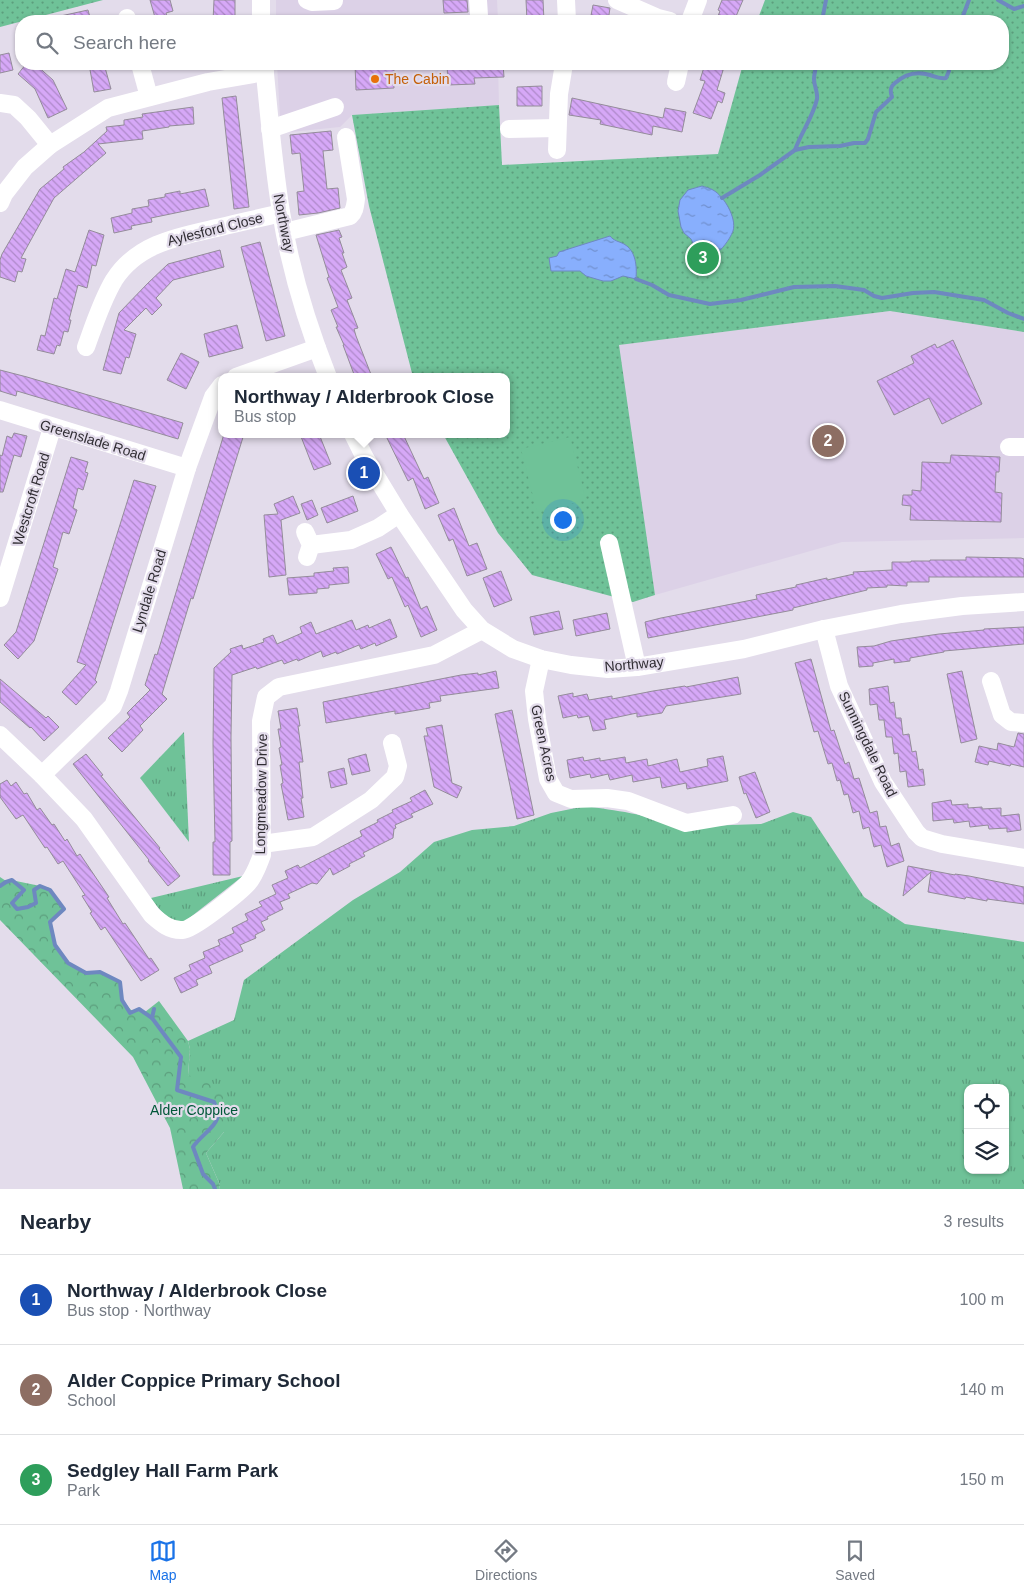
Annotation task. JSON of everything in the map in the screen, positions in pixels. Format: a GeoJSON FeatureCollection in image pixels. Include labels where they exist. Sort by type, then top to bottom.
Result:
{"type":"FeatureCollection","features":[{"type":"Feature","properties":{"kind":"street"},"geometry":{"type":"LineString","coordinates":[[261,0],[261,15]]}},
{"type":"Feature","properties":{"kind":"street"},"geometry":{"type":"LineString","coordinates":[[306,0],[312,2],[334,1]]}},
{"type":"Feature","properties":{"kind":"street"},"geometry":{"type":"LineString","coordinates":[[566,0],[567,15]]}},
{"type":"Feature","properties":{"kind":"street"},"geometry":{"type":"LineString","coordinates":[[617,0],[651,15]]}},
{"type":"Feature","properties":{"kind":"street"},"geometry":{"type":"LineString","coordinates":[[692,15],[698,0]]}},
{"type":"Feature","properties":{"kind":"street"},"geometry":{"type":"LineString","coordinates":[[142,70],[149,97]]}},
{"type":"Feature","properties":{"kind":"street"},"geometry":{"type":"LineString","coordinates":[[0,203],[4,194],[25,167],[50,145],[108,108],[256,70]]}},
{"type":"Feature","properties":{"kind":"street","name":"Northway"},"geometry":{"type":"LineString","coordinates":[[264,70],[281,213],[302,300],[326,373]]}},
{"type":"Feature","properties":{"kind":"street"},"geometry":{"type":"LineString","coordinates":[[557,150],[559,94],[563,70]]}},
{"type":"Feature","properties":{"kind":"street"},"geometry":{"type":"LineString","coordinates":[[676,82],[679,70]]}},
{"type":"Feature","properties":{"kind":"street"},"geometry":{"type":"LineString","coordinates":[[0,103],[14,105],[28,118],[50,145]]}},
{"type":"Feature","properties":{"kind":"street"},"geometry":{"type":"LineString","coordinates":[[270,129],[334,107]]}},
{"type":"Feature","properties":{"kind":"street"},"geometry":{"type":"LineString","coordinates":[[510,129],[557,128]]}},
{"type":"Feature","properties":{"kind":"street"},"geometry":{"type":"LineString","coordinates":[[285,232],[350,216],[353,213],[356,199],[346,137]]}},
{"type":"Feature","properties":{"kind":"street","name":"Aylesford Close"},"geometry":{"type":"LineString","coordinates":[[85,347],[114,280],[125,266],[142,253],[173,238],[281,213]]}},
{"type":"Feature","properties":{"kind":"street"},"geometry":{"type":"LineString","coordinates":[[247,373],[317,348]]}},
{"type":"Feature","properties":{"kind":"street","name":"Lyndale Road"},"geometry":{"type":"LineString","coordinates":[[42,775],[113,706],[186,468],[213,397],[218,390]]}},
{"type":"Feature","properties":{"kind":"street","name":"Greenslade Road"},"geometry":{"type":"LineString","coordinates":[[0,410],[52,428],[186,468]]}},
{"type":"Feature","properties":{"kind":"street","name":"Westcroft Road"},"geometry":{"type":"LineString","coordinates":[[0,598],[52,428]]}},
{"type":"Feature","properties":{"kind":"street","name":"Northway"},"geometry":{"type":"LineString","coordinates":[[356,438],[365,458],[399,514],[464,610],[482,630],[513,649],[541,659],[571,665],[608,668],[638,667],[744,649],[824,629],[901,614],[962,606],[1024,602]]}},
{"type":"Feature","properties":{"kind":"street"},"geometry":{"type":"LineString","coordinates":[[308,545],[351,540],[378,528],[399,514]]}},
{"type":"Feature","properties":{"kind":"street"},"geometry":{"type":"LineString","coordinates":[[609,543],[638,667]]}},
{"type":"Feature","properties":{"kind":"street","name":"Sunningdale Road"},"geometry":{"type":"LineString","coordinates":[[824,629],[839,686],[883,782],[916,832],[922,838],[935,842],[1024,858]]}},
{"type":"Feature","properties":{"kind":"street","name":"Longmeadow Drive"},"geometry":{"type":"LineString","coordinates":[[0,735],[42,775],[84,820],[152,915],[163,925],[174,930],[184,930],[196,924],[236,894],[258,868],[262,855],[261,721],[266,697],[279,687],[434,655],[482,630]]}},
{"type":"Feature","properties":{"kind":"street","name":"Green Acres"},"geometry":{"type":"LineString","coordinates":[[541,659],[534,691],[537,719],[548,779],[556,793],[571,799],[607,798],[628,801],[686,823],[733,815]]}},
{"type":"Feature","properties":{"kind":"street"},"geometry":{"type":"LineString","coordinates":[[991,681],[1002,715],[1011,722],[1024,722]]}},
{"type":"Feature","properties":{"kind":"street"},"geometry":{"type":"LineString","coordinates":[[262,844],[313,837],[372,800],[395,777],[398,766],[392,743]]}},
{"type":"Feature","properties":{"kind":"shaded area"},"geometry":{"type":"Polygon","coordinates":[[[276,0],[497,0],[498,15],[276,15],[276,0]]]}},
{"type":"Feature","properties":{"kind":"shaded area"},"geometry":{"type":"Polygon","coordinates":[[[277,70],[498,70],[499,105],[352,115],[340,127],[281,133],[277,70]]]}},
{"type":"Feature","properties":{"kind":"shaded area"},"geometry":{"type":"Polygon","coordinates":[[[890,311],[1024,332],[1024,538],[842,542],[655,595],[618,345],[890,311]]]}},
{"type":"Feature","properties":{"kind":"green space"},"geometry":{"type":"Polygon","coordinates":[[[0,0],[103,0],[46,15],[15,15],[15,23],[0,27],[0,0]]]}},
{"type":"Feature","properties":{"kind":"green space"},"geometry":{"type":"Polygon","coordinates":[[[765,0],[1024,0],[1024,332],[890,311],[619,345],[655,595],[633,602],[532,575],[498,533],[445,438],[510,438],[510,373],[412,373],[369,206],[352,115],[499,105],[502,165],[718,154],[741,70],[1009,70],[1009,15],[759,15],[765,0]]]}},
{"type":"Feature","properties":{"kind":"green space"},"geometry":{"type":"Polygon","coordinates":[[[570,437],[586,500],[537,512],[521,449],[570,437]]]}},
{"type":"Feature","properties":{"kind":"green space"},"geometry":{"type":"Polygon","coordinates":[[[184,732],[189,842],[140,778],[184,732]]]}},
{"type":"Feature","properties":{"kind":"green space"},"geometry":{"type":"Polygon","coordinates":[[[586,806],[642,816],[673,827],[761,824],[793,812],[811,817],[864,897],[905,924],[1024,942],[1024,1189],[219,1189],[220,1185],[206,1153],[224,1132],[188,1075],[190,1049],[188,1041],[234,1020],[244,980],[353,900],[400,872],[434,842],[472,830],[514,826],[551,813],[586,806]]]}},
{"type":"Feature","properties":{"kind":"green space"},"geometry":{"type":"Polygon","coordinates":[[[243,876],[183,923],[173,920],[164,914],[151,898],[243,876]]]}},
{"type":"Feature","properties":{"kind":"green space","name":"Alder Coppice"},"geometry":{"type":"Polygon","coordinates":[[[0,877],[6,881],[11,880],[50,888],[63,908],[51,922],[55,945],[67,963],[86,972],[100,972],[120,982],[123,1000],[131,1010],[145,1012],[159,1001],[188,1041],[190,1049],[188,1075],[224,1089],[224,1132],[206,1153],[220,1185],[219,1189],[183,1189],[170,1128],[133,1057],[0,920],[0,877]]]}},
{"type":"Feature","properties":{"kind":"water"},"geometry":{"type":"Polygon","coordinates":[[[702,186],[712,189],[721,197],[729,208],[733,220],[734,226],[731,235],[725,245],[714,256],[698,254],[691,239],[684,233],[681,227],[678,211],[680,200],[688,190],[702,186]]]}},
{"type":"Feature","properties":{"kind":"water"},"geometry":{"type":"Polygon","coordinates":[[[610,236],[624,244],[631,251],[636,264],[636,279],[623,276],[611,281],[603,281],[586,276],[580,271],[551,271],[549,258],[557,256],[559,252],[610,236]]]}},
{"type":"Feature","properties":{"kind":"building"},"geometry":{"type":"Polygon","coordinates":[[[150,0],[170,0],[173,11],[166,13],[166,15],[154,15],[150,0]]]}},
{"type":"Feature","properties":{"kind":"building"},"geometry":{"type":"Polygon","coordinates":[[[214,0],[235,0],[235,15],[213,15],[214,0]]]}},
{"type":"Feature","properties":{"kind":"building"},"geometry":{"type":"Polygon","coordinates":[[[443,0],[467,0],[468,12],[444,13],[443,0]]]}},
{"type":"Feature","properties":{"kind":"building"},"geometry":{"type":"Polygon","coordinates":[[[526,0],[543,0],[544,15],[527,15],[526,0]]]}},
{"type":"Feature","properties":{"kind":"building"},"geometry":{"type":"Polygon","coordinates":[[[722,0],[743,0],[737,15],[718,15],[720,11],[718,10],[722,0]]]}},
{"type":"Feature","properties":{"kind":"building"},"geometry":{"type":"Polygon","coordinates":[[[593,5],[610,8],[609,15],[591,15],[593,5]]]}},
{"type":"Feature","properties":{"kind":"building"},"geometry":{"type":"Polygon","coordinates":[[[88,10],[89,15],[65,15],[88,10]]]}},
{"type":"Feature","properties":{"kind":"building"},"geometry":{"type":"Polygon","coordinates":[[[9,53],[13,70],[0,73],[0,55],[9,53]]]}},
{"type":"Feature","properties":{"kind":"building"},"geometry":{"type":"Polygon","coordinates":[[[21,70],[42,70],[53,80],[67,109],[48,118],[35,89],[18,74],[21,70]]]}},
{"type":"Feature","properties":{"kind":"building"},"geometry":{"type":"Polygon","coordinates":[[[90,70],[106,70],[111,89],[94,92],[90,70]]]}},
{"type":"Feature","properties":{"kind":"building","name":"The Cabin"},"geometry":{"type":"Polygon","coordinates":[[[355,70],[394,70],[394,88],[356,90],[355,70]]]}},
{"type":"Feature","properties":{"kind":"building"},"geometry":{"type":"Polygon","coordinates":[[[447,70],[503,70],[504,77],[474,78],[475,84],[448,85],[447,70]]]}},
{"type":"Feature","properties":{"kind":"building"},"geometry":{"type":"Polygon","coordinates":[[[703,70],[723,70],[717,90],[725,93],[722,103],[718,101],[711,119],[693,113],[705,81],[700,80],[703,70]]]}},
{"type":"Feature","properties":{"kind":"building"},"geometry":{"type":"Polygon","coordinates":[[[542,86],[542,106],[517,106],[517,87],[542,86]]]}},
{"type":"Feature","properties":{"kind":"building"},"geometry":{"type":"Polygon","coordinates":[[[236,96],[249,207],[234,209],[222,98],[236,96]]]}},
{"type":"Feature","properties":{"kind":"building"},"geometry":{"type":"Polygon","coordinates":[[[572,98],[663,118],[665,108],[686,112],[682,132],[653,126],[652,135],[600,124],[601,120],[569,115],[572,98]]]}},
{"type":"Feature","properties":{"kind":"building"},"geometry":{"type":"Polygon","coordinates":[[[193,107],[194,124],[142,131],[143,139],[98,144],[106,153],[54,198],[21,258],[26,259],[22,272],[18,271],[15,282],[0,277],[2,254],[40,189],[64,169],[63,167],[84,152],[107,131],[106,127],[124,125],[124,120],[143,117],[142,114],[193,107]]]}},
{"type":"Feature","properties":{"kind":"building"},"geometry":{"type":"Polygon","coordinates":[[[331,131],[333,150],[323,151],[327,189],[338,188],[340,208],[299,215],[297,192],[304,191],[300,153],[292,154],[290,135],[331,131]]]}},
{"type":"Feature","properties":{"kind":"building"},"geometry":{"type":"Polygon","coordinates":[[[205,189],[209,206],[151,218],[152,222],[131,226],[132,229],[114,233],[111,218],[132,213],[132,209],[149,206],[148,200],[165,197],[165,194],[180,191],[180,194],[205,189]]]}},
{"type":"Feature","properties":{"kind":"building"},"geometry":{"type":"Polygon","coordinates":[[[89,230],[104,235],[96,266],[92,265],[87,288],[78,285],[69,320],[71,320],[68,332],[64,331],[60,346],[57,345],[54,354],[37,350],[41,335],[45,336],[54,298],[57,299],[66,269],[75,272],[89,230]]]}},
{"type":"Feature","properties":{"kind":"building"},"geometry":{"type":"Polygon","coordinates":[[[339,230],[342,237],[339,238],[347,267],[341,270],[352,298],[347,300],[358,328],[354,329],[356,336],[370,373],[354,373],[331,310],[338,307],[327,278],[329,277],[316,235],[339,230]]]}},
{"type":"Feature","properties":{"kind":"building"},"geometry":{"type":"Polygon","coordinates":[[[260,242],[285,336],[266,341],[241,247],[260,242]]]}},
{"type":"Feature","properties":{"kind":"building"},"geometry":{"type":"Polygon","coordinates":[[[220,250],[224,267],[173,280],[156,298],[162,305],[152,315],[146,308],[124,330],[136,334],[129,358],[126,357],[121,374],[103,370],[119,313],[148,283],[168,264],[220,250]]]}},
{"type":"Feature","properties":{"kind":"building"},"geometry":{"type":"Polygon","coordinates":[[[237,325],[243,348],[209,357],[204,334],[237,325]]]}},
{"type":"Feature","properties":{"kind":"building"},"geometry":{"type":"Polygon","coordinates":[[[953,340],[982,404],[942,424],[929,398],[894,415],[877,381],[914,363],[911,356],[935,344],[937,348],[953,340]]]}},
{"type":"Feature","properties":{"kind":"building"},"geometry":{"type":"Polygon","coordinates":[[[181,353],[199,362],[186,389],[167,380],[181,353]]]}},
{"type":"Feature","properties":{"kind":"building"},"geometry":{"type":"Polygon","coordinates":[[[0,370],[183,423],[178,439],[17,391],[16,396],[0,391],[0,370]]]}},
{"type":"Feature","properties":{"kind":"building"},"geometry":{"type":"Polygon","coordinates":[[[14,433],[27,436],[21,457],[14,455],[3,492],[0,492],[0,455],[2,456],[7,436],[12,438],[14,433]]]}},
{"type":"Feature","properties":{"kind":"building"},"geometry":{"type":"Polygon","coordinates":[[[223,438],[243,438],[162,694],[167,699],[140,726],[143,730],[122,752],[108,738],[130,717],[127,713],[150,690],[145,685],[155,654],[157,655],[223,438]]]}},
{"type":"Feature","properties":{"kind":"building"},"geometry":{"type":"Polygon","coordinates":[[[302,438],[321,438],[331,464],[314,470],[302,438]]]}},
{"type":"Feature","properties":{"kind":"building"},"geometry":{"type":"Polygon","coordinates":[[[387,438],[405,438],[424,479],[428,477],[439,503],[425,509],[413,478],[408,481],[387,438]]]}},
{"type":"Feature","properties":{"kind":"building"},"geometry":{"type":"Polygon","coordinates":[[[951,455],[1000,457],[999,472],[996,472],[995,492],[1002,493],[1001,522],[910,520],[911,506],[902,505],[903,495],[912,495],[912,490],[921,491],[922,462],[950,463],[951,455]]]}},
{"type":"Feature","properties":{"kind":"building"},"geometry":{"type":"Polygon","coordinates":[[[71,457],[88,462],[85,472],[88,473],[83,490],[78,488],[73,508],[77,510],[69,534],[63,532],[53,567],[58,569],[34,641],[18,659],[4,645],[16,632],[71,457]]]}},
{"type":"Feature","properties":{"kind":"building"},"geometry":{"type":"Polygon","coordinates":[[[134,480],[156,486],[95,680],[97,682],[76,705],[62,692],[86,665],[77,662],[134,480]]]}},
{"type":"Feature","properties":{"kind":"building"},"geometry":{"type":"Polygon","coordinates":[[[293,496],[300,513],[281,520],[286,575],[269,577],[264,515],[278,514],[274,504],[293,496]]]}},
{"type":"Feature","properties":{"kind":"building"},"geometry":{"type":"Polygon","coordinates":[[[353,496],[358,511],[327,523],[321,508],[353,496]]]}},
{"type":"Feature","properties":{"kind":"building"},"geometry":{"type":"Polygon","coordinates":[[[312,500],[318,515],[307,520],[301,504],[312,500]]]}},
{"type":"Feature","properties":{"kind":"building"},"geometry":{"type":"Polygon","coordinates":[[[454,508],[469,546],[477,543],[487,569],[467,576],[453,539],[449,541],[438,515],[454,508]]]}},
{"type":"Feature","properties":{"kind":"building"},"geometry":{"type":"Polygon","coordinates":[[[391,547],[406,578],[408,577],[421,609],[427,606],[437,630],[421,637],[408,605],[405,607],[392,577],[388,579],[376,554],[391,547]]]}},
{"type":"Feature","properties":{"kind":"building"},"geometry":{"type":"Polygon","coordinates":[[[966,557],[1024,559],[1024,577],[929,577],[929,582],[907,582],[907,586],[887,585],[887,587],[867,588],[867,590],[793,608],[793,610],[648,638],[645,622],[757,599],[756,595],[796,587],[796,585],[827,578],[827,580],[854,574],[853,572],[892,570],[892,562],[966,560],[966,557]]]}},
{"type":"Feature","properties":{"kind":"building"},"geometry":{"type":"Polygon","coordinates":[[[348,567],[349,583],[329,585],[329,588],[317,589],[317,593],[289,595],[287,578],[314,576],[314,573],[334,571],[333,568],[348,567]]]}},
{"type":"Feature","properties":{"kind":"building"},"geometry":{"type":"Polygon","coordinates":[[[501,571],[512,600],[494,607],[483,578],[501,571]]]}},
{"type":"Feature","properties":{"kind":"building"},"geometry":{"type":"Polygon","coordinates":[[[559,611],[563,629],[534,635],[530,617],[559,611]]]}},
{"type":"Feature","properties":{"kind":"building"},"geometry":{"type":"Polygon","coordinates":[[[607,613],[610,629],[576,636],[573,620],[607,613]]]}},
{"type":"Feature","properties":{"kind":"building"},"geometry":{"type":"Polygon","coordinates":[[[390,619],[397,637],[376,646],[375,643],[361,649],[359,645],[337,654],[336,652],[323,657],[321,651],[298,661],[297,659],[284,664],[282,660],[232,675],[232,841],[230,842],[230,875],[213,875],[213,842],[215,842],[214,668],[231,652],[230,649],[242,645],[243,649],[264,642],[263,639],[273,635],[277,644],[302,633],[300,627],[311,622],[316,634],[352,620],[356,630],[368,625],[369,628],[390,619]]]}},
{"type":"Feature","properties":{"kind":"building"},"geometry":{"type":"Polygon","coordinates":[[[1024,627],[1024,644],[944,651],[910,658],[910,661],[894,663],[894,659],[873,663],[873,666],[859,667],[857,647],[874,646],[891,641],[939,634],[1024,627]]]}},
{"type":"Feature","properties":{"kind":"building"},"geometry":{"type":"Polygon","coordinates":[[[811,659],[831,731],[834,730],[845,764],[849,762],[854,779],[859,778],[870,813],[877,811],[880,827],[886,826],[891,846],[899,843],[904,861],[887,867],[881,845],[874,847],[869,827],[863,829],[859,811],[853,813],[848,794],[844,795],[840,780],[837,781],[832,763],[828,764],[818,731],[814,732],[795,663],[811,659]]]}},
{"type":"Feature","properties":{"kind":"building"},"geometry":{"type":"Polygon","coordinates":[[[496,671],[499,688],[440,696],[441,701],[429,703],[430,708],[395,714],[395,711],[326,723],[323,702],[461,675],[478,673],[478,675],[496,671]]]}},
{"type":"Feature","properties":{"kind":"building"},"geometry":{"type":"Polygon","coordinates":[[[962,671],[977,739],[961,743],[947,674],[962,671]]]}},
{"type":"Feature","properties":{"kind":"building"},"geometry":{"type":"Polygon","coordinates":[[[738,677],[741,694],[666,706],[662,713],[637,717],[637,713],[604,720],[606,729],[593,731],[589,716],[578,718],[577,715],[563,718],[558,696],[573,693],[573,697],[587,694],[589,700],[612,696],[612,699],[738,677]]]}},
{"type":"Feature","properties":{"kind":"building"},"geometry":{"type":"Polygon","coordinates":[[[0,679],[46,718],[48,716],[59,727],[44,741],[31,727],[0,702],[0,679]]]}},
{"type":"Feature","properties":{"kind":"building"},"geometry":{"type":"Polygon","coordinates":[[[888,686],[890,703],[894,702],[896,718],[901,718],[903,735],[909,734],[912,752],[916,751],[919,770],[923,769],[925,785],[908,787],[906,771],[900,772],[898,753],[894,754],[892,737],[886,737],[884,720],[879,720],[877,704],[870,705],[869,689],[888,686]]]}},
{"type":"Feature","properties":{"kind":"building"},"geometry":{"type":"Polygon","coordinates":[[[297,708],[303,762],[299,762],[304,817],[288,820],[281,784],[283,783],[278,729],[281,729],[278,711],[297,708]]]}},
{"type":"Feature","properties":{"kind":"building"},"geometry":{"type":"Polygon","coordinates":[[[512,710],[534,815],[517,819],[495,714],[512,710]]]}},
{"type":"Feature","properties":{"kind":"building"},"geometry":{"type":"Polygon","coordinates":[[[442,725],[452,783],[462,787],[457,798],[434,787],[424,736],[428,736],[426,728],[442,725]]]}},
{"type":"Feature","properties":{"kind":"building"},"geometry":{"type":"Polygon","coordinates":[[[1018,733],[1024,734],[1024,767],[989,761],[988,765],[975,762],[979,746],[997,750],[998,743],[1014,747],[1018,733]]]}},
{"type":"Feature","properties":{"kind":"building"},"geometry":{"type":"Polygon","coordinates":[[[86,754],[103,775],[101,776],[160,848],[180,876],[168,886],[73,764],[86,754]]]}},
{"type":"Feature","properties":{"kind":"building"},"geometry":{"type":"Polygon","coordinates":[[[366,754],[370,771],[352,775],[348,759],[366,754]]]}},
{"type":"Feature","properties":{"kind":"building"},"geometry":{"type":"Polygon","coordinates":[[[723,756],[728,781],[687,789],[686,783],[662,788],[660,777],[633,782],[632,775],[610,780],[608,774],[591,778],[590,774],[570,778],[567,760],[583,757],[584,761],[600,758],[600,761],[625,757],[626,763],[647,759],[648,766],[677,759],[680,772],[708,766],[707,759],[723,756]]]}},
{"type":"Feature","properties":{"kind":"building"},"geometry":{"type":"Polygon","coordinates":[[[344,768],[347,784],[331,788],[328,772],[344,768]]]}},
{"type":"Feature","properties":{"kind":"building"},"geometry":{"type":"Polygon","coordinates":[[[755,772],[770,812],[756,818],[746,793],[744,794],[739,777],[755,772]]]}},
{"type":"Feature","properties":{"kind":"building"},"geometry":{"type":"Polygon","coordinates":[[[7,780],[11,786],[16,782],[24,794],[27,793],[37,810],[40,808],[52,825],[54,824],[65,841],[67,839],[77,856],[80,854],[109,897],[107,898],[123,924],[125,923],[149,959],[151,958],[159,970],[141,981],[105,927],[101,930],[82,896],[85,895],[63,861],[58,864],[23,815],[16,819],[0,797],[0,784],[7,780]]]}},
{"type":"Feature","properties":{"kind":"building"},"geometry":{"type":"Polygon","coordinates":[[[425,790],[433,804],[411,814],[413,817],[395,825],[393,838],[363,853],[365,856],[333,875],[330,868],[317,884],[312,883],[288,894],[290,898],[280,902],[283,909],[261,922],[265,930],[255,935],[256,938],[240,945],[243,951],[209,966],[212,973],[196,980],[198,985],[181,993],[174,978],[191,970],[189,965],[205,958],[203,952],[220,945],[218,940],[234,933],[232,928],[248,920],[245,914],[262,906],[259,902],[276,894],[272,885],[288,878],[285,871],[298,865],[300,868],[362,836],[360,831],[378,822],[377,820],[393,812],[392,810],[412,801],[410,798],[425,790]]]}},
{"type":"Feature","properties":{"kind":"building"},"geometry":{"type":"Polygon","coordinates":[[[951,800],[952,805],[968,804],[968,808],[1001,808],[1001,816],[1019,814],[1021,830],[1007,832],[1007,828],[989,829],[988,825],[970,827],[969,821],[954,823],[953,819],[933,821],[932,803],[951,800]]]}},
{"type":"Feature","properties":{"kind":"building"},"geometry":{"type":"Polygon","coordinates":[[[908,866],[1024,887],[1024,904],[966,897],[965,899],[928,892],[931,872],[903,896],[908,866]]]}},
{"type":"Feature","properties":{"kind":"waterway"},"geometry":{"type":"LineString","coordinates":[[823,15],[826,0]]}},
{"type":"Feature","properties":{"kind":"waterway"},"geometry":{"type":"LineString","coordinates":[[963,15],[969,0]]}},
{"type":"Feature","properties":{"kind":"waterway"},"geometry":{"type":"LineString","coordinates":[[998,0],[1014,9],[1024,6]]}},
{"type":"Feature","properties":{"kind":"waterway"},"geometry":{"type":"LineString","coordinates":[[795,150],[817,99],[814,79],[815,70]]}},
{"type":"Feature","properties":{"kind":"waterway"},"geometry":{"type":"LineString","coordinates":[[722,198],[760,175],[795,150],[809,147],[865,143],[876,112],[892,97],[891,89],[893,85],[903,77],[916,73],[946,78],[949,70]]}},
{"type":"Feature","properties":{"kind":"waterway"},"geometry":{"type":"LineString","coordinates":[[636,279],[652,285],[669,295],[710,304],[741,300],[794,287],[835,286],[864,290],[882,298],[934,292],[984,300],[1024,319]]}},
{"type":"Feature","properties":{"kind":"waterway"},"geometry":{"type":"LineString","coordinates":[[0,886],[12,880],[24,890],[12,903],[17,909],[36,903],[34,890],[40,886],[50,890],[64,909],[50,922],[55,945],[68,963],[86,973],[100,972],[120,982],[122,1000],[130,1013],[139,1009],[152,1018],[181,1057],[177,1090],[214,1102],[218,1112],[215,1123],[193,1147],[203,1174],[213,1184],[215,1189]]}},
{"type":"Feature","properties":{"kind":"waterway"},"geometry":{"type":"LineString","coordinates":[[152,1018],[154,1009]]}},
{"type":"Feature","properties":{"kind":"place","name":"The Cabin"},"geometry":{"type":"Point","coordinates":[375,79]}},
{"type":"Feature","properties":{"kind":"place","name":"Sedgley Hall Farm Park"},"geometry":{"type":"Point","coordinates":[703,258]}},
{"type":"Feature","properties":{"kind":"place","name":"Alder Coppice Primary School"},"geometry":{"type":"Point","coordinates":[828,441]}},
{"type":"Feature","properties":{"kind":"place","name":"Northway / Alderbrook Close"},"geometry":{"type":"Point","coordinates":[364,473]}}]}
